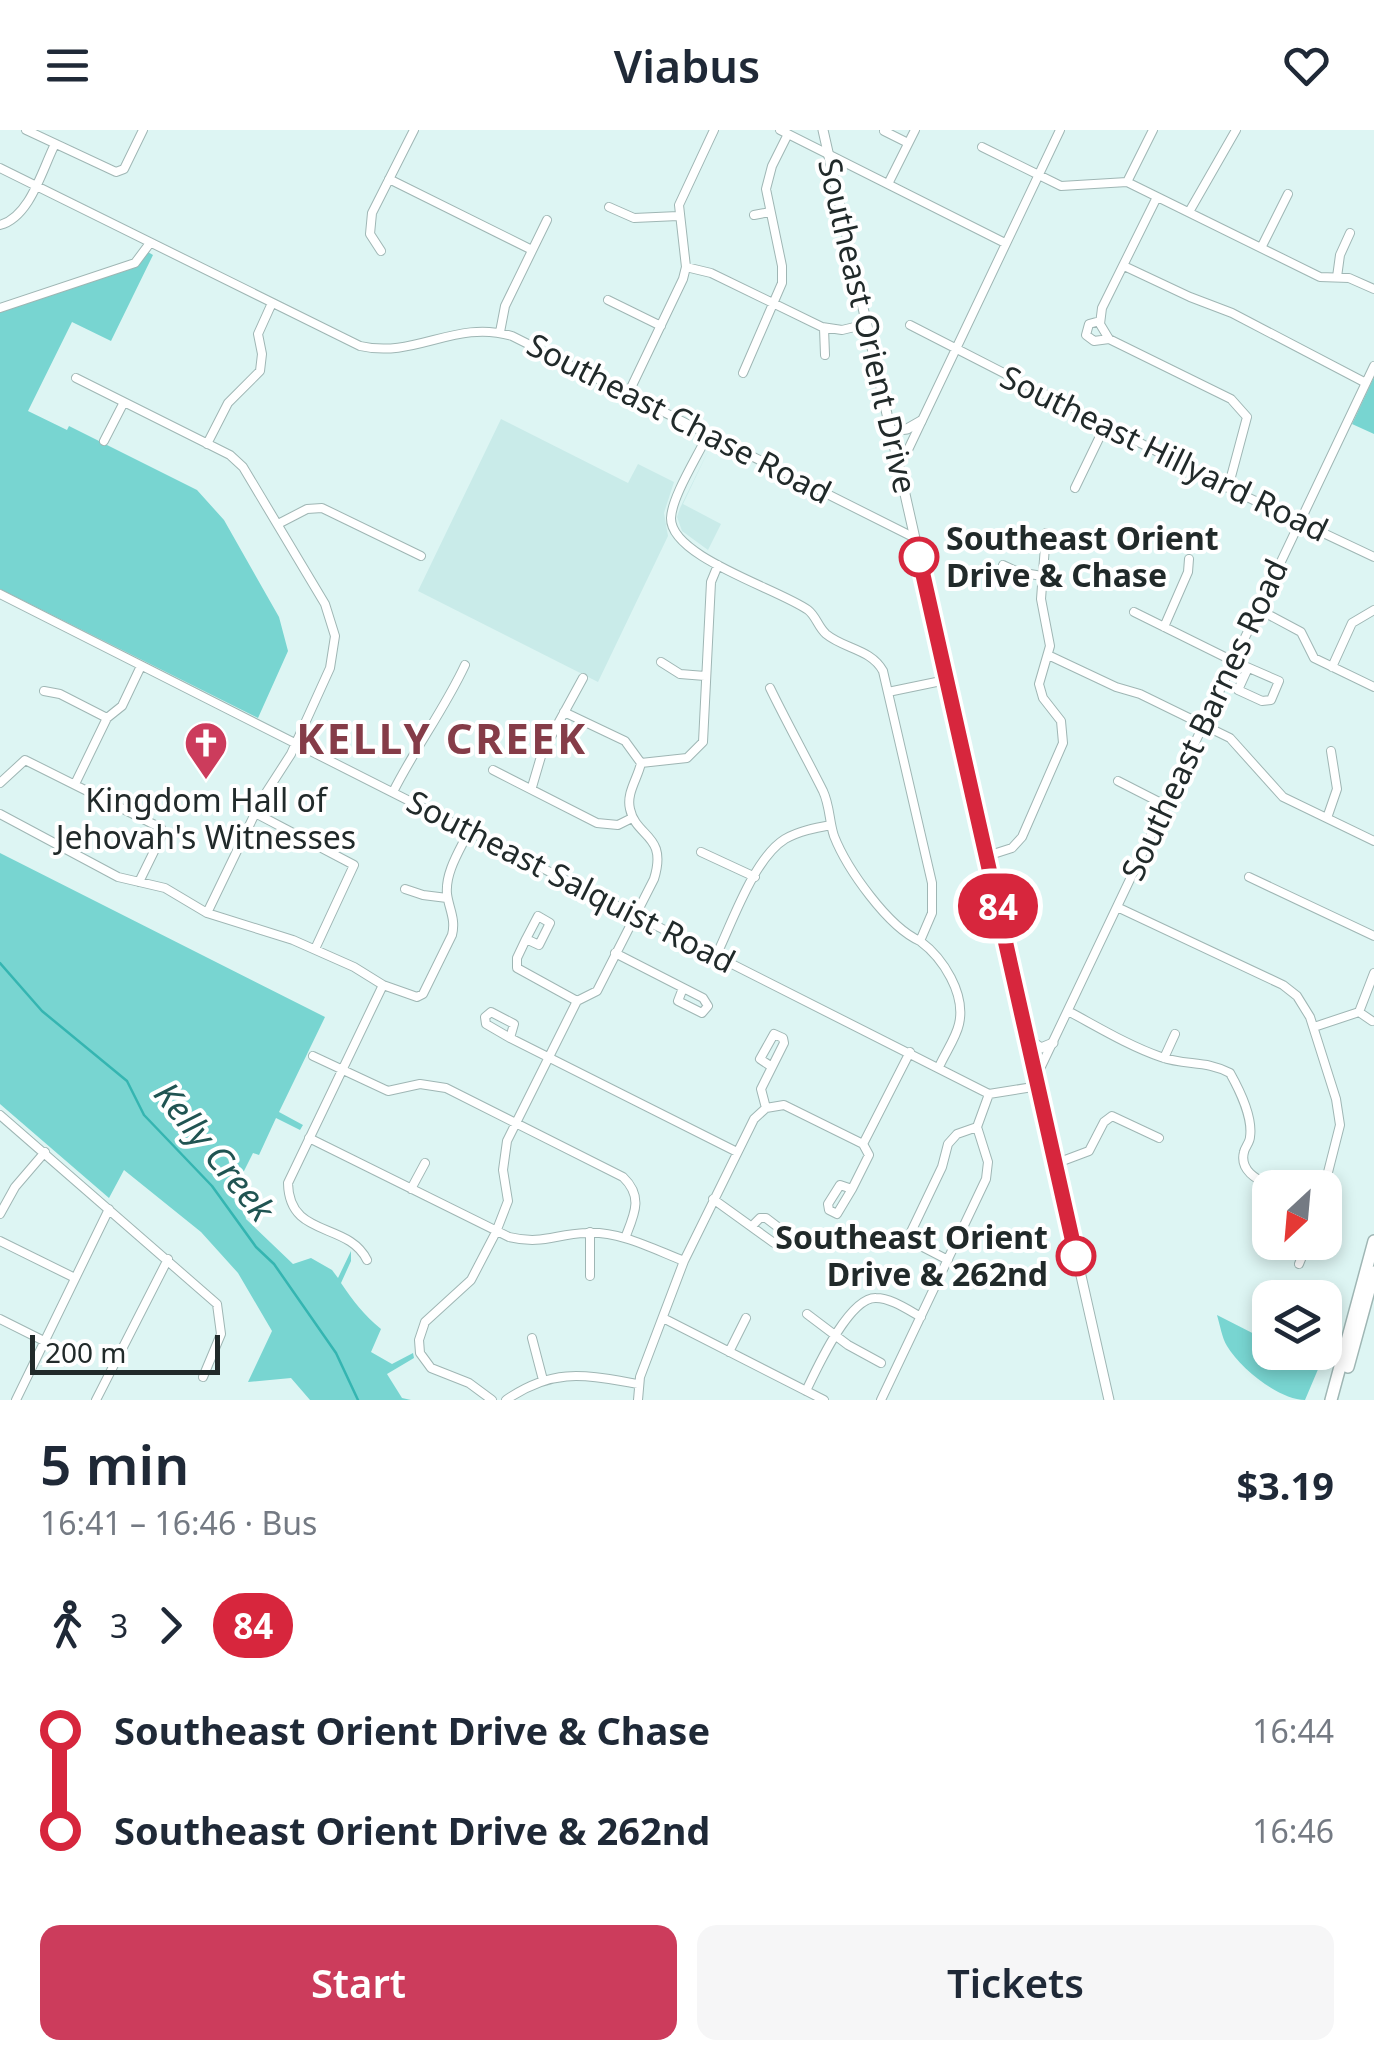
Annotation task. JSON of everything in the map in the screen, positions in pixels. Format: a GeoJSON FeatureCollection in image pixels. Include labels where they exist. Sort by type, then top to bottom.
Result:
{"type":"FeatureCollection","features":[{"type":"Feature","properties":{"kind":"highway"},"geometry":{"type":"LineString","coordinates":[[1332,1400],[1374,1241]]}},
{"type":"Feature","properties":{"kind":"highway"},"geometry":{"type":"LineString","coordinates":[[1340,1400],[1374,1272]]}},
{"type":"Feature","properties":{"kind":"main road","name":"Southeast Orient Drive"},"geometry":{"type":"LineString","coordinates":[[823,130],[1109,1400]]}},
{"type":"Feature","properties":{"kind":"main road"},"geometry":{"type":"LineString","coordinates":[[891,432],[921,421]]}},
{"type":"Feature","properties":{"kind":"main road"},"geometry":{"type":"LineString","coordinates":[[1029,1040],[1042,1048],[1053,1043]]}},
{"type":"Feature","properties":{"kind":"street"},"geometry":{"type":"LineString","coordinates":[[26,130],[116,172],[124,169],[143,130]]}},
{"type":"Feature","properties":{"kind":"street"},"geometry":{"type":"LineString","coordinates":[[381,251],[372,241],[370,220],[413,130]]}},
{"type":"Feature","properties":{"kind":"street"},"geometry":{"type":"LineString","coordinates":[[628,394],[684,279],[686,267],[678,216],[683,190],[714,130]]}},
{"type":"Feature","properties":{"kind":"street"},"geometry":{"type":"LineString","coordinates":[[888,184],[914,130]]}},
{"type":"Feature","properties":{"kind":"street"},"geometry":{"type":"LineString","coordinates":[[898,462],[906,454],[1060,130]]}},
{"type":"Feature","properties":{"kind":"street"},"geometry":{"type":"LineString","coordinates":[[1127,182],[1153,130]]}},
{"type":"Feature","properties":{"kind":"street"},"geometry":{"type":"LineString","coordinates":[[1188,212],[1236,130]]}},
{"type":"Feature","properties":{"kind":"street"},"geometry":{"type":"LineString","coordinates":[[884,131],[908,143]]}},
{"type":"Feature","properties":{"kind":"street"},"geometry":{"type":"LineString","coordinates":[[743,373],[783,275],[767,182],[784,132],[1005,243]]}},
{"type":"Feature","properties":{"kind":"street"},"geometry":{"type":"LineString","coordinates":[[0,226],[18,215],[55,144]]}},
{"type":"Feature","properties":{"kind":"street"},"geometry":{"type":"LineString","coordinates":[[982,147],[1066,187],[1127,182],[1320,277],[1349,278],[1374,289]]}},
{"type":"Feature","properties":{"kind":"street","name":"Southeast Chase Road"},"geometry":{"type":"LineString","coordinates":[[0,168],[348,342],[377,349],[410,348],[467,331],[500,332],[915,538]]}},
{"type":"Feature","properties":{"kind":"street"},"geometry":{"type":"LineString","coordinates":[[389,179],[532,250]]}},
{"type":"Feature","properties":{"kind":"street"},"geometry":{"type":"LineString","coordinates":[[1261,248],[1288,194]]}},
{"type":"Feature","properties":{"kind":"street"},"geometry":{"type":"LineString","coordinates":[[1109,339],[1101,325],[1102,308],[1157,197]]}},
{"type":"Feature","properties":{"kind":"street"},"geometry":{"type":"LineString","coordinates":[[610,207],[634,218],[678,216]]}},
{"type":"Feature","properties":{"kind":"street"},"geometry":{"type":"LineString","coordinates":[[754,215],[770,212]]}},
{"type":"Feature","properties":{"kind":"street"},"geometry":{"type":"LineString","coordinates":[[500,332],[505,306],[547,220]]}},
{"type":"Feature","properties":{"kind":"street"},"geometry":{"type":"LineString","coordinates":[[1338,276],[1340,255],[1350,233]]}},
{"type":"Feature","properties":{"kind":"street"},"geometry":{"type":"LineString","coordinates":[[0,308],[136,263],[150,243]]}},
{"type":"Feature","properties":{"kind":"street"},"geometry":{"type":"LineString","coordinates":[[1124,266],[1190,298],[1232,313],[1366,382]]}},
{"type":"Feature","properties":{"kind":"street"},"geometry":{"type":"LineString","coordinates":[[686,267],[711,274],[824,328],[842,330],[867,324]]}},
{"type":"Feature","properties":{"kind":"street"},"geometry":{"type":"LineString","coordinates":[[608,300],[660,326]]}},
{"type":"Feature","properties":{"kind":"street"},"geometry":{"type":"LineString","coordinates":[[208,444],[228,404],[260,371],[260,328],[272,304]]}},
{"type":"Feature","properties":{"kind":"street"},"geometry":{"type":"LineString","coordinates":[[1101,325],[1089,324],[1086,335],[1094,341],[1109,339],[1231,399],[1252,415],[1228,488]]}},
{"type":"Feature","properties":{"kind":"street","name":"Southeast Hillyard Road"},"geometry":{"type":"LineString","coordinates":[[910,325],[1228,488],[1374,556]]}},
{"type":"Feature","properties":{"kind":"street"},"geometry":{"type":"LineString","coordinates":[[824,328],[826,355]]}},
{"type":"Feature","properties":{"kind":"street","name":"Southeast Barnes Road"},"geometry":{"type":"LineString","coordinates":[[1038,1080],[1374,366]]}},
{"type":"Feature","properties":{"kind":"street"},"geometry":{"type":"LineString","coordinates":[[76,378],[230,455],[249,474],[325,604],[335,636],[330,668],[296,744],[255,813],[207,913]]}},
{"type":"Feature","properties":{"kind":"street"},"geometry":{"type":"LineString","coordinates":[[104,442],[124,402]]}},
{"type":"Feature","properties":{"kind":"street"},"geometry":{"type":"LineString","coordinates":[[1075,488],[1106,426]]}},
{"type":"Feature","properties":{"kind":"street"},"geometry":{"type":"LineString","coordinates":[[708,434],[673,507],[671,522],[682,542],[806,609],[824,632],[874,660],[883,671],[932,882],[932,913],[920,941]]}},
{"type":"Feature","properties":{"kind":"street"},"geometry":{"type":"LineString","coordinates":[[278,524],[307,509],[322,508],[421,556]]}},
{"type":"Feature","properties":{"kind":"street"},"geometry":{"type":"LineString","coordinates":[[987,856],[1012,848],[1022,837],[1064,736],[1061,721],[1042,698],[1039,684],[1048,656],[1049,632],[1041,606],[1046,533]]}},
{"type":"Feature","properties":{"kind":"street"},"geometry":{"type":"LineString","coordinates":[[1164,627],[1188,572],[1189,559]]}},
{"type":"Feature","properties":{"kind":"street"},"geometry":{"type":"LineString","coordinates":[[640,763],[687,758],[704,735],[710,582],[718,564]]}},
{"type":"Feature","properties":{"kind":"street"},"geometry":{"type":"LineString","coordinates":[[1003,565],[1042,576]]}},
{"type":"Feature","properties":{"kind":"street","name":"Southeast Salquist Road"},"geometry":{"type":"LineString","coordinates":[[0,594],[989,1094]]}},
{"type":"Feature","properties":{"kind":"street"},"geometry":{"type":"LineString","coordinates":[[1258,609],[1301,632],[1314,658],[1374,687]]}},
{"type":"Feature","properties":{"kind":"street"},"geometry":{"type":"LineString","coordinates":[[1332,667],[1352,623],[1374,610]]}},
{"type":"Feature","properties":{"kind":"street"},"geometry":{"type":"LineString","coordinates":[[1134,612],[1279,681],[1279,687],[1266,701],[1223,683]]}},
{"type":"Feature","properties":{"kind":"street"},"geometry":{"type":"LineString","coordinates":[[1048,656],[1237,743],[1283,797],[1374,841]]}},
{"type":"Feature","properties":{"kind":"street"},"geometry":{"type":"LineString","coordinates":[[661,662],[680,674],[705,676]]}},
{"type":"Feature","properties":{"kind":"street"},"geometry":{"type":"LineString","coordinates":[[392,792],[415,749],[443,711],[465,665]]}},
{"type":"Feature","properties":{"kind":"street"},"geometry":{"type":"LineString","coordinates":[[75,784],[108,718],[122,706],[141,666]]}},
{"type":"Feature","properties":{"kind":"street"},"geometry":{"type":"LineString","coordinates":[[1238,690],[1248,668]]}},
{"type":"Feature","properties":{"kind":"street"},"geometry":{"type":"LineString","coordinates":[[532,787],[542,753],[583,678]]}},
{"type":"Feature","properties":{"kind":"street"},"geometry":{"type":"LineString","coordinates":[[888,692],[946,680]]}},
{"type":"Feature","properties":{"kind":"street"},"geometry":{"type":"LineString","coordinates":[[770,688],[822,790],[843,853],[884,914],[943,962],[951,976],[960,1015],[939,1067]]}},
{"type":"Feature","properties":{"kind":"street"},"geometry":{"type":"LineString","coordinates":[[44,691],[60,694],[108,718]]}},
{"type":"Feature","properties":{"kind":"street"},"geometry":{"type":"LineString","coordinates":[[564,712],[625,741],[640,763]]}},
{"type":"Feature","properties":{"kind":"street"},"geometry":{"type":"LineString","coordinates":[[1327,818],[1338,789],[1331,751]]}},
{"type":"Feature","properties":{"kind":"street"},"geometry":{"type":"LineString","coordinates":[[0,784],[23,760],[161,828],[163,833],[139,882]]}},
{"type":"Feature","properties":{"kind":"street"},"geometry":{"type":"LineString","coordinates":[[492,1400],[469,1382],[432,1368],[420,1353],[419,1340],[425,1322],[471,1280],[496,1232],[508,1201],[503,1155],[516,1123],[577,1001],[598,991],[654,879],[658,856],[651,838],[632,818],[629,800],[640,763]]}},
{"type":"Feature","properties":{"kind":"street"},"geometry":{"type":"LineString","coordinates":[[493,770],[597,823],[618,825],[632,818]]}},
{"type":"Feature","properties":{"kind":"street"},"geometry":{"type":"LineString","coordinates":[[1118,780],[1165,805]]}},
{"type":"Feature","properties":{"kind":"street"},"geometry":{"type":"LineString","coordinates":[[255,813],[354,865],[316,949]]}},
{"type":"Feature","properties":{"kind":"street"},"geometry":{"type":"LineString","coordinates":[[0,814],[118,877],[165,888],[207,913],[316,949],[410,997],[423,994],[454,925],[447,898],[449,873],[469,831]]}},
{"type":"Feature","properties":{"kind":"street"},"geometry":{"type":"LineString","coordinates":[[716,956],[768,854],[803,831],[831,826]]}},
{"type":"Feature","properties":{"kind":"street"},"geometry":{"type":"LineString","coordinates":[[702,852],[755,877]]}},
{"type":"Feature","properties":{"kind":"street"},"geometry":{"type":"LineString","coordinates":[[1250,877],[1374,936]]}},
{"type":"Feature","properties":{"kind":"street"},"geometry":{"type":"LineString","coordinates":[[411,888],[447,898]]}},
{"type":"Feature","properties":{"kind":"street"},"geometry":{"type":"LineString","coordinates":[[1117,907],[1283,985],[1302,1002],[1314,1027],[1340,1125],[1329,1170]]}},
{"type":"Feature","properties":{"kind":"street"},"geometry":{"type":"LineString","coordinates":[[526,939],[517,968],[577,1001]]}},
{"type":"Feature","properties":{"kind":"street"},"geometry":{"type":"LineString","coordinates":[[616,954],[683,988]]}},
{"type":"Feature","properties":{"kind":"street"},"geometry":{"type":"LineString","coordinates":[[1359,1012],[1374,973]]}},
{"type":"Feature","properties":{"kind":"street"},"geometry":{"type":"LineString","coordinates":[[368,1260],[358,1247],[295,1212],[288,1200],[291,1173],[383,985]]}},
{"type":"Feature","properties":{"kind":"street"},"geometry":{"type":"LineString","coordinates":[[1068,1011],[1164,1058],[1188,1064],[1211,1063],[1230,1073],[1249,1123],[1250,1137],[1243,1154],[1244,1164],[1252,1173]]}},
{"type":"Feature","properties":{"kind":"street"},"geometry":{"type":"LineString","coordinates":[[1314,1027],[1359,1012]]}},
{"type":"Feature","properties":{"kind":"street"},"geometry":{"type":"LineString","coordinates":[[1359,1012],[1372,1020]]}},
{"type":"Feature","properties":{"kind":"street"},"geometry":{"type":"LineString","coordinates":[[1164,1058],[1175,1034]]}},
{"type":"Feature","properties":{"kind":"street"},"geometry":{"type":"LineString","coordinates":[[510,1038],[737,1152]]}},
{"type":"Feature","properties":{"kind":"street"},"geometry":{"type":"LineString","coordinates":[[863,1144],[910,1052]]}},
{"type":"Feature","properties":{"kind":"street"},"geometry":{"type":"LineString","coordinates":[[314,1056],[388,1091],[420,1084],[446,1088],[629,1182],[637,1203],[625,1238]]}},
{"type":"Feature","properties":{"kind":"street"},"geometry":{"type":"LineString","coordinates":[[766,1108],[761,1089],[772,1067]]}},
{"type":"Feature","properties":{"kind":"street"},"geometry":{"type":"LineString","coordinates":[[881,1400],[986,1179],[988,1162],[977,1128],[989,1094],[1038,1080]]}},
{"type":"Feature","properties":{"kind":"street"},"geometry":{"type":"LineString","coordinates":[[638,1400],[638,1384],[684,1261],[754,1119],[766,1108],[784,1105],[863,1144],[869,1155],[852,1189]]}},
{"type":"Feature","properties":{"kind":"street"},"geometry":{"type":"LineString","coordinates":[[0,1115],[212,1298],[220,1311],[221,1334],[204,1377]]}},
{"type":"Feature","properties":{"kind":"street"},"geometry":{"type":"LineString","coordinates":[[1057,1163],[1093,1154],[1104,1122],[1112,1116],[1159,1138]]}},
{"type":"Feature","properties":{"kind":"street"},"geometry":{"type":"LineString","coordinates":[[948,1260],[917,1244],[910,1234],[942,1167],[948,1144],[957,1134],[977,1128]]}},
{"type":"Feature","properties":{"kind":"street"},"geometry":{"type":"LineString","coordinates":[[309,1138],[496,1232],[540,1242],[590,1232],[625,1238],[684,1261]]}},
{"type":"Feature","properties":{"kind":"street"},"geometry":{"type":"LineString","coordinates":[[0,1214],[12,1192],[45,1152]]}},
{"type":"Feature","properties":{"kind":"street"},"geometry":{"type":"LineString","coordinates":[[411,1189],[425,1163]]}},
{"type":"Feature","properties":{"kind":"street"},"geometry":{"type":"LineString","coordinates":[[1231,1167],[1244,1164]]}},
{"type":"Feature","properties":{"kind":"street"},"geometry":{"type":"LineString","coordinates":[[713,1199],[752,1226]]}},
{"type":"Feature","properties":{"kind":"street"},"geometry":{"type":"LineString","coordinates":[[16,1400],[109,1209]]}},
{"type":"Feature","properties":{"kind":"street"},"geometry":{"type":"LineString","coordinates":[[590,1232],[590,1276]]}},
{"type":"Feature","properties":{"kind":"street"},"geometry":{"type":"LineString","coordinates":[[0,1240],[76,1278]]}},
{"type":"Feature","properties":{"kind":"street"},"geometry":{"type":"LineString","coordinates":[[96,1400],[168,1259]]}},
{"type":"Feature","properties":{"kind":"street"},"geometry":{"type":"LineString","coordinates":[[1298,1264],[1300,1260]]}},
{"type":"Feature","properties":{"kind":"street"},"geometry":{"type":"LineString","coordinates":[[806,1391],[852,1309],[868,1298],[884,1299],[921,1317]]}},
{"type":"Feature","properties":{"kind":"street"},"geometry":{"type":"LineString","coordinates":[[807,1314],[858,1352],[881,1363]]}},
{"type":"Feature","properties":{"kind":"street"},"geometry":{"type":"LineString","coordinates":[[662,1318],[824,1400]]}},
{"type":"Feature","properties":{"kind":"street"},"geometry":{"type":"LineString","coordinates":[[729,1352],[746,1318]]}},
{"type":"Feature","properties":{"kind":"street"},"geometry":{"type":"LineString","coordinates":[[0,1319],[44,1341]]}},
{"type":"Feature","properties":{"kind":"street"},"geometry":{"type":"LineString","coordinates":[[532,1338],[543,1380]]}},
{"type":"Feature","properties":{"kind":"street"},"geometry":{"type":"LineString","coordinates":[[506,1400],[543,1380],[573,1375],[638,1384]]}},
{"type":"Feature","properties":{"kind":"shaded area"},"geometry":{"type":"Polygon","coordinates":[[[148,252],[153,255],[111,341],[72,322],[28,411],[67,430],[69,426],[197,490],[224,520],[279,617],[288,651],[258,718],[0,589],[0,311],[131,269],[148,252]]]}},
{"type":"Feature","properties":{"kind":"shaded area"},"geometry":{"type":"Polygon","coordinates":[[[1374,377],[1374,434],[1352,424],[1374,377]]]}},
{"type":"Feature","properties":{"kind":"shaded area"},"geometry":{"type":"Polygon","coordinates":[[[501,419],[628,483],[638,464],[674,482],[664,513],[668,536],[598,682],[418,591],[501,419]]]}},
{"type":"Feature","properties":{"kind":"shaded area"},"geometry":{"type":"Polygon","coordinates":[[[710,447],[683,504],[721,524],[708,550],[682,531],[677,517],[680,508],[710,447]]]}},
{"type":"Feature","properties":{"kind":"shaded area"},"geometry":{"type":"Polygon","coordinates":[[[0,853],[325,1017],[279,1112],[303,1125],[300,1130],[276,1118],[259,1155],[253,1153],[239,1181],[246,1219],[293,1264],[311,1258],[338,1278],[351,1251],[341,1283],[381,1329],[371,1352],[392,1364],[413,1353],[414,1358],[387,1374],[402,1398],[411,1400],[310,1400],[291,1378],[248,1382],[272,1331],[238,1273],[201,1232],[124,1170],[109,1198],[0,1104],[0,853]]]}},
{"type":"Feature","properties":{"kind":"shaded area"},"geometry":{"type":"Polygon","coordinates":[[[1217,1315],[1252,1333],[1252,1370],[1318,1370],[1305,1400],[1272,1389],[1241,1364],[1225,1343],[1217,1315]]]}},
{"type":"Feature","properties":{"kind":"waterway","name":"Kelly Creek"},"geometry":{"type":"LineString","coordinates":[[0,963],[42,1011],[127,1081],[144,1115],[212,1186],[256,1247],[274,1264],[336,1353],[358,1400]]}},
{"type":"Feature","properties":{"kind":"bus line","name":"84"},"geometry":{"type":"LineString","coordinates":[[919,557],[1076,1256]]}},
{"type":"Feature","properties":{"kind":"place","name":"Southeast Orient Drive & Chase"},"geometry":{"type":"Point","coordinates":[919,557]}},
{"type":"Feature","properties":{"kind":"place","name":"Kingdom Hall of Jehovah's Witnesses"},"geometry":{"type":"Point","coordinates":[206,781]}},
{"type":"Feature","properties":{"kind":"place","name":"Southeast Orient Drive & 262nd"},"geometry":{"type":"Point","coordinates":[1076,1256]}},
{"type":"Feature","properties":{"kind":"district","name":"KELLY CREEK"},"geometry":{"type":"Point","coordinates":[442,739]}}]}
